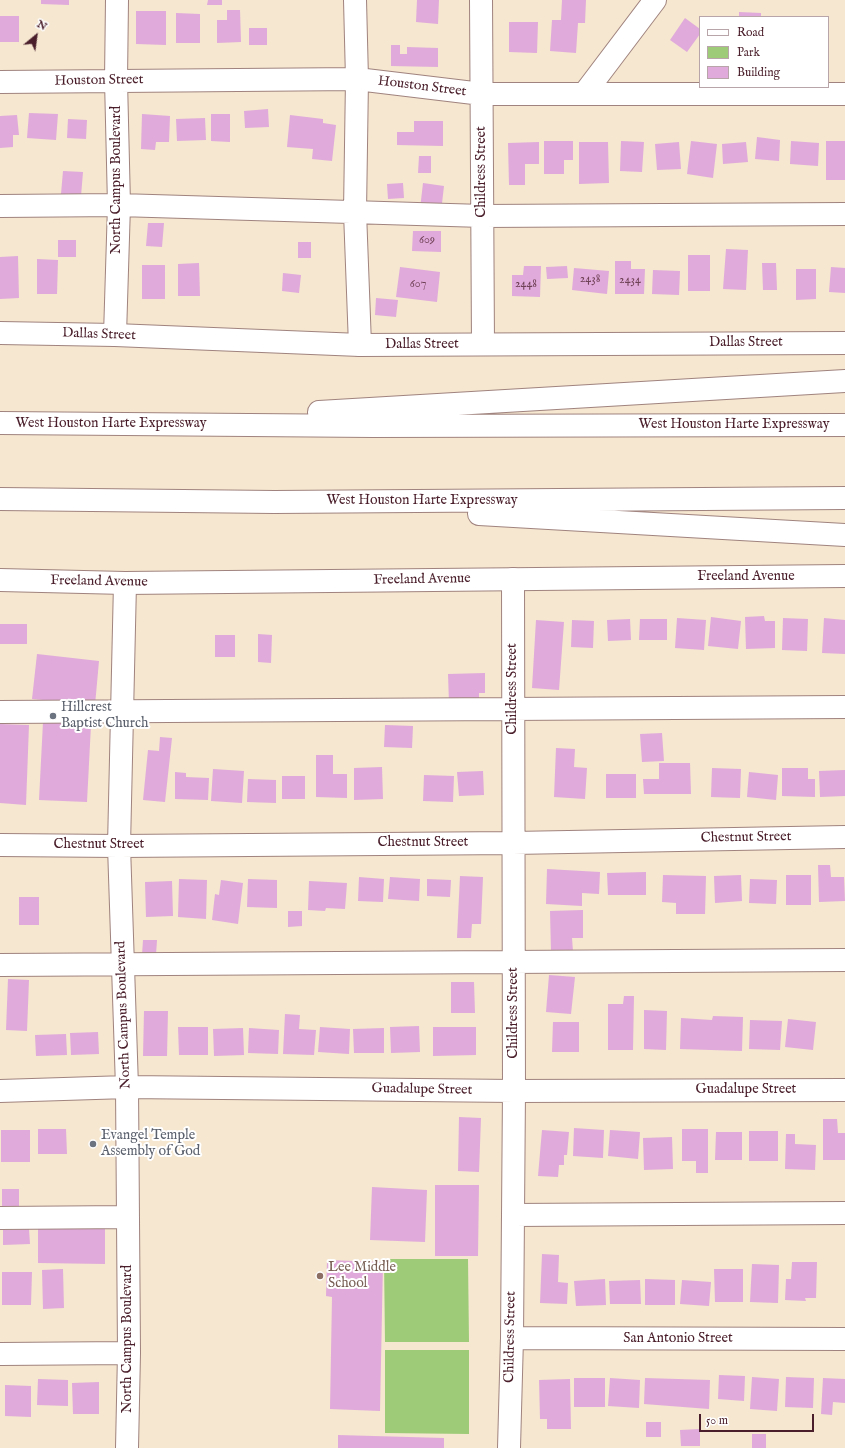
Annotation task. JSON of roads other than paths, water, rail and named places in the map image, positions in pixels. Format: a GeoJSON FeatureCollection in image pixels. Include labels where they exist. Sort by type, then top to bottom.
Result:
{"type":"FeatureCollection","features":[{"type":"Feature","properties":{"kind":"main road","name":"North Campus Boulevard"},"geometry":{"type":"LineString","coordinates":[[115,335],[119,205],[116,80],[117,0]]}},
{"type":"Feature","properties":{"kind":"main road"},"geometry":{"type":"LineString","coordinates":[[355,0],[357,79],[355,212],[360,345]]}},
{"type":"Feature","properties":{"kind":"main road","name":"Childress Street"},"geometry":{"type":"LineString","coordinates":[[482,0],[483,344]]}},
{"type":"Feature","properties":{"kind":"main road"},"geometry":{"type":"LineString","coordinates":[[584,94],[655,0]]}},
{"type":"Feature","properties":{"kind":"main road","name":"Houston Street"},"geometry":{"type":"LineString","coordinates":[[0,82],[357,79],[482,94],[845,94]]}},
{"type":"Feature","properties":{"kind":"main road"},"geometry":{"type":"LineString","coordinates":[[0,206],[119,205],[483,216],[845,214]]}},
{"type":"Feature","properties":{"kind":"main road","name":"Dallas Street"},"geometry":{"type":"LineString","coordinates":[[0,333],[115,335],[360,345],[845,343]]}},
{"type":"Feature","properties":{"kind":"main road"},"geometry":{"type":"LineString","coordinates":[[130,423],[845,381]]}},
{"type":"Feature","properties":{"kind":"main road","name":"West Houston Harte Expressway"},"geometry":{"type":"LineString","coordinates":[[0,423],[373,426],[845,425]]}},
{"type":"Feature","properties":{"kind":"main road","name":"West Houston Harte Expressway"},"geometry":{"type":"LineString","coordinates":[[0,499],[274,502],[845,498]]}},
{"type":"Feature","properties":{"kind":"main road"},"geometry":{"type":"LineString","coordinates":[[274,502],[845,535]]}},
{"type":"Feature","properties":{"kind":"main road","name":"Freeland Avenue"},"geometry":{"type":"LineString","coordinates":[[0,580],[125,583],[845,576]]}},
{"type":"Feature","properties":{"kind":"main road","name":"Childress Street"},"geometry":{"type":"LineString","coordinates":[[509,1448],[512,1338],[514,1091],[513,579]]}},
{"type":"Feature","properties":{"kind":"main road","name":"North Campus Boulevard"},"geometry":{"type":"LineString","coordinates":[[125,583],[119,846],[127,1087],[129,1353],[127,1448]]}},
{"type":"Feature","properties":{"kind":"main road"},"geometry":{"type":"LineString","coordinates":[[0,712],[845,707]]}},
{"type":"Feature","properties":{"kind":"main road","name":"Chestnut Street"},"geometry":{"type":"LineString","coordinates":[[0,845],[119,846],[513,843],[845,837]]}},
{"type":"Feature","properties":{"kind":"main road"},"geometry":{"type":"LineString","coordinates":[[0,965],[845,960]]}},
{"type":"Feature","properties":{"kind":"main road","name":"Guadalupe Street"},"geometry":{"type":"LineString","coordinates":[[0,1091],[127,1087],[514,1091],[845,1090]]}},
{"type":"Feature","properties":{"kind":"main road"},"geometry":{"type":"LineString","coordinates":[[513,1215],[845,1213]]}},
{"type":"Feature","properties":{"kind":"main road"},"geometry":{"type":"LineString","coordinates":[[0,1218],[128,1217]]}},
{"type":"Feature","properties":{"kind":"main road","name":"San Antonio Street"},"geometry":{"type":"LineString","coordinates":[[512,1338],[845,1339]]}},
{"type":"Feature","properties":{"kind":"main road"},"geometry":{"type":"LineString","coordinates":[[0,1354],[129,1353]]}},
{"type":"Feature","properties":{"kind":"place","name":"Hillcrest Baptist Church"},"geometry":{"type":"Point","coordinates":[53,716]}},
{"type":"Feature","properties":{"kind":"place","name":"Evangel Temple Assembly of God"},"geometry":{"type":"Point","coordinates":[93,1144]}},
{"type":"Feature","properties":{"kind":"place","name":"Lee Middle School"},"geometry":{"type":"Point","coordinates":[320,1276]}}]}
